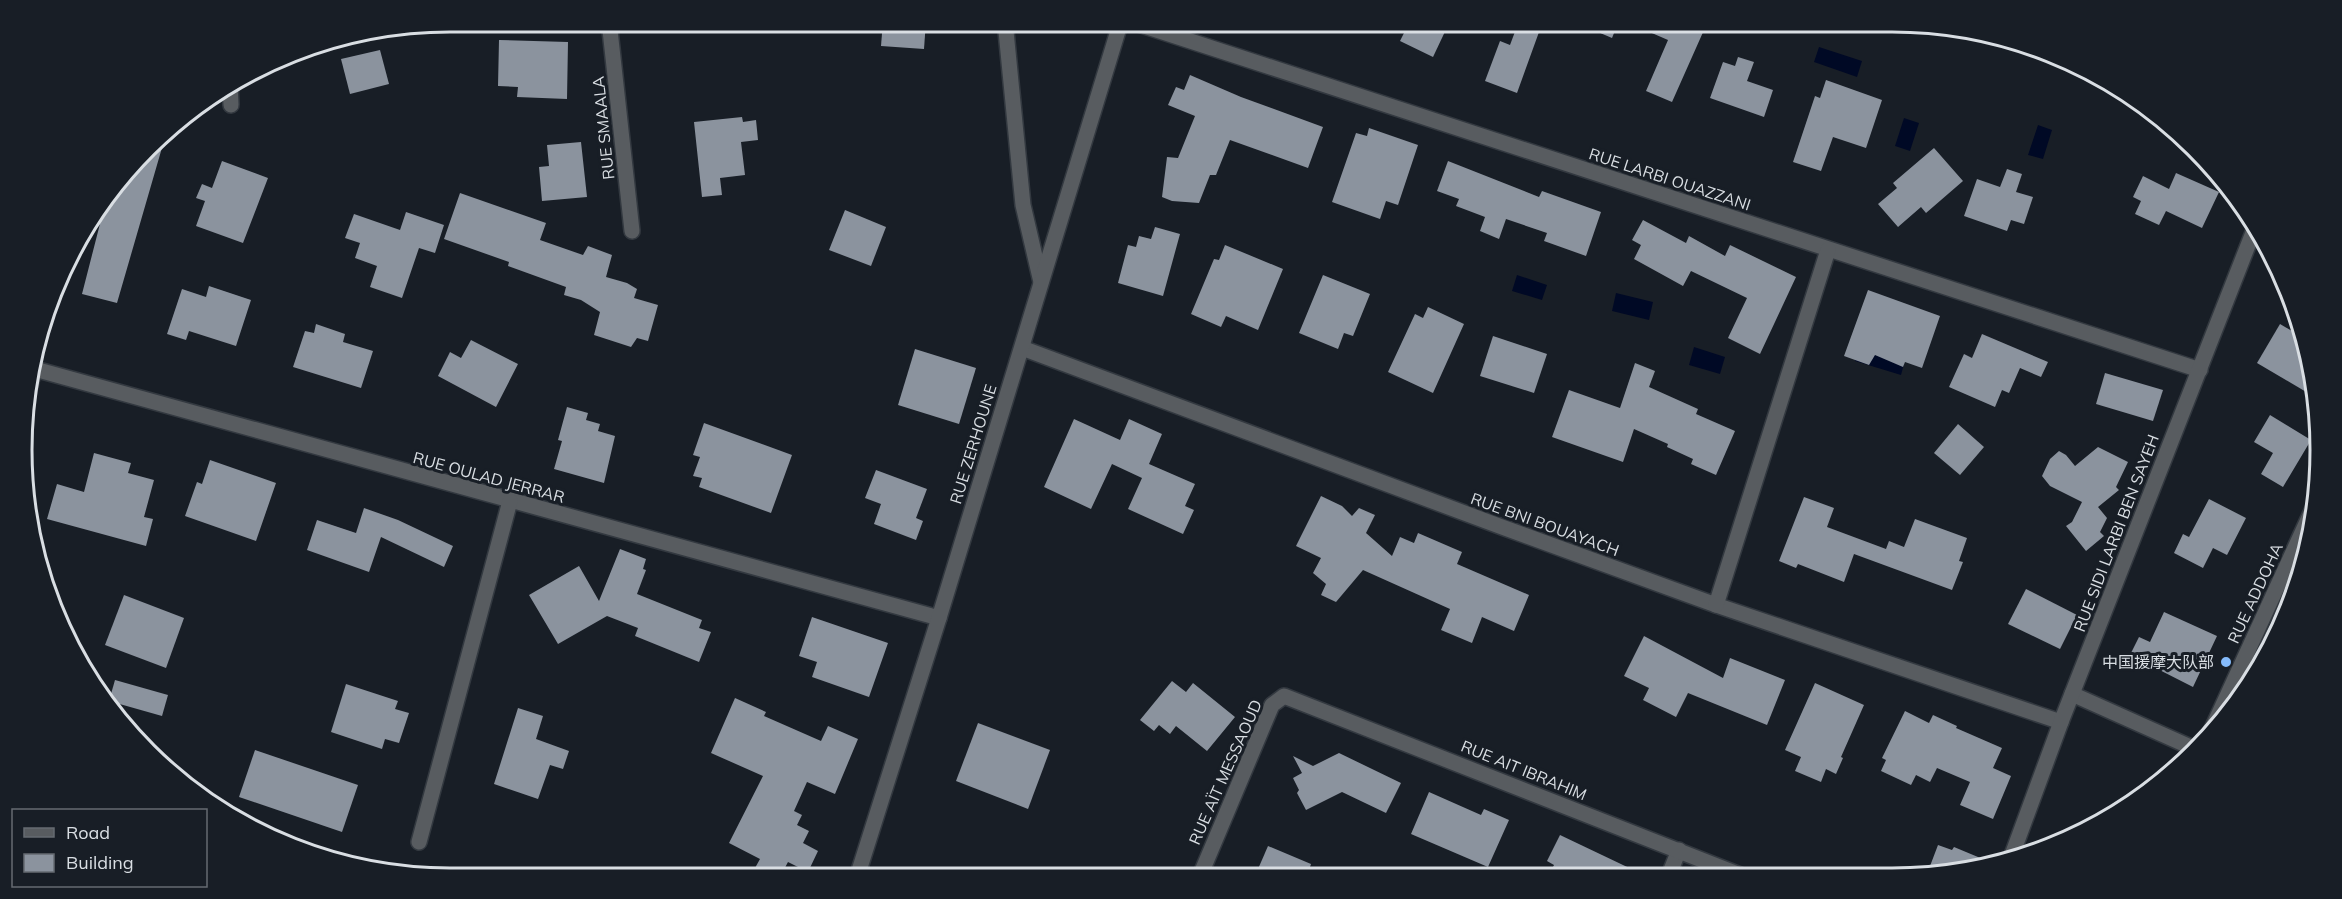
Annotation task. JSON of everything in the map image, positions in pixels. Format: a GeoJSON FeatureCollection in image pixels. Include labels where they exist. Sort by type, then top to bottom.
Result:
{"type":"FeatureCollection","features":[{"type":"Feature","properties":{"kind":"street","name":"RUE SMAALA"},"geometry":{"type":"LineString","coordinates":[[610,32],[632,231]]}},
{"type":"Feature","properties":{"kind":"street"},"geometry":{"type":"LineString","coordinates":[[1006,32],[1023,205],[1041,282]]}},
{"type":"Feature","properties":{"kind":"street","name":"RUE ZERHOUNE"},"geometry":{"type":"LineString","coordinates":[[860,868],[939,618],[1118,32]]}},
{"type":"Feature","properties":{"kind":"street","name":"RUE LARBI OUAZZANI"},"geometry":{"type":"LineString","coordinates":[[1163,32],[2200,370]]}},
{"type":"Feature","properties":{"kind":"street"},"geometry":{"type":"LineString","coordinates":[[231,94],[231,105]]}},
{"type":"Feature","properties":{"kind":"street","name":"RUE SIDI LARBI BEN SAYEH"},"geometry":{"type":"LineString","coordinates":[[2014,849],[2061,722],[2251,237]]}},
{"type":"Feature","properties":{"kind":"street"},"geometry":{"type":"LineString","coordinates":[[1716,605],[1828,250]]}},
{"type":"Feature","properties":{"kind":"street","name":"RUE BNI BOUAYACH"},"geometry":{"type":"LineString","coordinates":[[1022,348],[1716,605],[2061,722]]}},
{"type":"Feature","properties":{"kind":"street","name":"RUE OULAD JERRAR"},"geometry":{"type":"LineString","coordinates":[[39,371],[939,618]]}},
{"type":"Feature","properties":{"kind":"street"},"geometry":{"type":"LineString","coordinates":[[419,842],[510,501]]}},
{"type":"Feature","properties":{"kind":"street","name":"RUE ADDOHA"},"geometry":{"type":"LineString","coordinates":[[2223,706],[2301,534]]}},
{"type":"Feature","properties":{"kind":"street"},"geometry":{"type":"LineString","coordinates":[[2072,694],[2187,746]]}},
{"type":"Feature","properties":{"kind":"street","name":"RUE AÏT MESSAOUD"},"geometry":{"type":"LineString","coordinates":[[1203,868],[1272,705],[1284,696],[1293,698]]}},
{"type":"Feature","properties":{"kind":"street","name":"RUE AIT IBRAHIM"},"geometry":{"type":"LineString","coordinates":[[1293,698],[1723,868]]}},
{"type":"Feature","properties":{"kind":"street"},"geometry":{"type":"LineString","coordinates":[[1672,868],[1679,850]]}},
{"type":"Feature","properties":{"kind":"water"},"geometry":{"type":"Polygon","coordinates":[[[1819,47],[1862,61],[1857,77],[1814,62],[1819,47]]]}},
{"type":"Feature","properties":{"kind":"water"},"geometry":{"type":"Polygon","coordinates":[[[1904,118],[1919,123],[1910,151],[1895,146],[1904,118]]]}},
{"type":"Feature","properties":{"kind":"water"},"geometry":{"type":"Polygon","coordinates":[[[2038,125],[2052,130],[2043,159],[2028,155],[2038,125]]]}},
{"type":"Feature","properties":{"kind":"water"},"geometry":{"type":"Polygon","coordinates":[[[1517,275],[1547,285],[1542,300],[1512,291],[1517,275]]]}},
{"type":"Feature","properties":{"kind":"water"},"geometry":{"type":"Polygon","coordinates":[[[1616,293],[1653,302],[1649,320],[1612,311],[1616,293]]]}},
{"type":"Feature","properties":{"kind":"water"},"geometry":{"type":"Polygon","coordinates":[[[1694,347],[1725,357],[1720,374],[1689,365],[1694,347]]]}},
{"type":"Feature","properties":{"kind":"water"},"geometry":{"type":"Polygon","coordinates":[[[1859,350],[1904,364],[1901,375],[1855,361],[1859,350]]]}},
{"type":"Feature","properties":{"kind":"building"},"geometry":{"type":"Polygon","coordinates":[[[882,32],[925,32],[924,49],[881,46],[882,32]]]}},
{"type":"Feature","properties":{"kind":"building"},"geometry":{"type":"Polygon","coordinates":[[[1404,32],[1445,32],[1433,57],[1400,41],[1404,32]]]}},
{"type":"Feature","properties":{"kind":"building"},"geometry":{"type":"Polygon","coordinates":[[[1515,32],[1539,32],[1517,93],[1485,81],[1500,41],[1510,45],[1515,32]]]}},
{"type":"Feature","properties":{"kind":"building"},"geometry":{"type":"Polygon","coordinates":[[[1598,32],[1614,32],[1612,38],[1598,32]]]}},
{"type":"Feature","properties":{"kind":"building"},"geometry":{"type":"Polygon","coordinates":[[[1649,32],[1703,32],[1672,102],[1646,91],[1668,40],[1649,32]]]}},
{"type":"Feature","properties":{"kind":"building"},"geometry":{"type":"Polygon","coordinates":[[[499,40],[568,42],[567,99],[517,97],[518,87],[498,86],[499,40]]]}},
{"type":"Feature","properties":{"kind":"building"},"geometry":{"type":"Polygon","coordinates":[[[380,50],[389,84],[350,94],[341,59],[380,50]]]}},
{"type":"Feature","properties":{"kind":"building"},"geometry":{"type":"Polygon","coordinates":[[[1738,57],[1754,62],[1747,81],[1773,90],[1764,117],[1710,98],[1723,62],[1735,66],[1738,57]]]}},
{"type":"Feature","properties":{"kind":"building"},"geometry":{"type":"Polygon","coordinates":[[[1190,75],[1241,97],[1323,127],[1308,168],[1230,140],[1216,175],[1210,175],[1199,203],[1172,201],[1162,197],[1167,157],[1178,158],[1195,116],[1168,105],[1176,87],[1184,90],[1190,75]]]}},
{"type":"Feature","properties":{"kind":"building"},"geometry":{"type":"Polygon","coordinates":[[[1826,80],[1882,100],[1866,148],[1833,137],[1821,171],[1793,162],[1815,96],[1820,98],[1826,80]]]}},
{"type":"Feature","properties":{"kind":"building"},"geometry":{"type":"Polygon","coordinates":[[[742,117],[743,122],[756,120],[758,140],[741,142],[745,175],[720,178],[722,195],[702,197],[694,122],[742,117]]]}},
{"type":"Feature","properties":{"kind":"building"},"geometry":{"type":"Polygon","coordinates":[[[1369,128],[1418,145],[1398,205],[1386,201],[1380,219],[1332,202],[1356,133],[1367,136],[1369,128]]]}},
{"type":"Feature","properties":{"kind":"building"},"geometry":{"type":"Polygon","coordinates":[[[581,142],[587,197],[542,201],[539,167],[549,166],[547,145],[581,142]]]}},
{"type":"Feature","properties":{"kind":"building"},"geometry":{"type":"Polygon","coordinates":[[[163,146],[117,303],[82,294],[102,218],[135,174],[163,146]]]}},
{"type":"Feature","properties":{"kind":"building"},"geometry":{"type":"Polygon","coordinates":[[[1934,148],[1963,181],[1926,213],[1921,207],[1898,227],[1878,204],[1897,188],[1893,183],[1934,148]]]}},
{"type":"Feature","properties":{"kind":"building"},"geometry":{"type":"Polygon","coordinates":[[[222,161],[268,178],[243,243],[196,226],[205,201],[196,198],[202,184],[212,188],[222,161]]]}},
{"type":"Feature","properties":{"kind":"building"},"geometry":{"type":"Polygon","coordinates":[[[1448,161],[1539,197],[1542,191],[1601,212],[1586,256],[1544,241],[1547,233],[1506,219],[1499,239],[1480,231],[1485,217],[1456,206],[1459,199],[1437,191],[1448,161]]]}},
{"type":"Feature","properties":{"kind":"building"},"geometry":{"type":"Polygon","coordinates":[[[2007,169],[2022,174],[2016,192],[2033,197],[2024,224],[2011,220],[2007,231],[1964,216],[1977,179],[2000,187],[2007,169]]]}},
{"type":"Feature","properties":{"kind":"building"},"geometry":{"type":"Polygon","coordinates":[[[2176,173],[2219,192],[2202,228],[2166,211],[2159,225],[2135,214],[2141,201],[2133,197],[2143,176],[2169,189],[2176,173]]]}},
{"type":"Feature","properties":{"kind":"building"},"geometry":{"type":"Polygon","coordinates":[[[460,193],[546,223],[540,240],[583,255],[588,246],[612,255],[606,277],[627,283],[637,289],[634,298],[658,305],[648,341],[637,338],[631,347],[594,335],[600,312],[581,300],[564,295],[566,287],[508,266],[509,262],[444,239],[460,193]]]}},
{"type":"Feature","properties":{"kind":"building"},"geometry":{"type":"Polygon","coordinates":[[[845,210],[886,227],[871,266],[829,250],[845,210]]]}},
{"type":"Feature","properties":{"kind":"building"},"geometry":{"type":"Polygon","coordinates":[[[406,212],[444,225],[435,253],[419,248],[402,298],[370,287],[377,266],[355,258],[360,243],[345,238],[354,214],[400,230],[406,212]]]}},
{"type":"Feature","properties":{"kind":"building"},"geometry":{"type":"Polygon","coordinates":[[[1643,220],[1686,243],[1689,236],[1725,256],[1730,245],[1796,277],[1760,354],[1728,338],[1747,298],[1691,271],[1683,286],[1634,259],[1641,245],[1632,240],[1643,220]]]}},
{"type":"Feature","properties":{"kind":"building"},"geometry":{"type":"Polygon","coordinates":[[[1155,227],[1180,234],[1163,296],[1118,283],[1128,245],[1136,247],[1139,236],[1151,239],[1155,227]]]}},
{"type":"Feature","properties":{"kind":"building"},"geometry":{"type":"Polygon","coordinates":[[[1225,245],[1283,269],[1258,330],[1226,316],[1221,327],[1191,314],[1214,259],[1219,260],[1225,245]]]}},
{"type":"Feature","properties":{"kind":"building"},"geometry":{"type":"Polygon","coordinates":[[[1323,275],[1370,294],[1353,336],[1344,333],[1338,349],[1299,333],[1323,275]]]}},
{"type":"Feature","properties":{"kind":"building"},"geometry":{"type":"Polygon","coordinates":[[[209,286],[251,300],[236,346],[189,331],[186,340],[167,334],[182,289],[206,297],[209,286]]]}},
{"type":"Feature","properties":{"kind":"building"},"geometry":{"type":"Polygon","coordinates":[[[1868,290],[1940,316],[1922,368],[1905,362],[1903,367],[1875,355],[1869,365],[1844,356],[1868,290]]]}},
{"type":"Feature","properties":{"kind":"building"},"geometry":{"type":"Polygon","coordinates":[[[1428,307],[1464,324],[1433,393],[1388,372],[1415,314],[1423,318],[1428,307]]]}},
{"type":"Feature","properties":{"kind":"building"},"geometry":{"type":"Polygon","coordinates":[[[316,324],[345,334],[343,342],[373,351],[361,388],[293,367],[305,331],[314,333],[316,324]]]}},
{"type":"Feature","properties":{"kind":"building"},"geometry":{"type":"Polygon","coordinates":[[[2280,324],[2293,332],[2306,392],[2257,363],[2280,324]]]}},
{"type":"Feature","properties":{"kind":"building"},"geometry":{"type":"Polygon","coordinates":[[[1982,334],[2048,362],[2041,377],[2020,368],[2009,393],[2002,390],[1995,407],[1949,387],[1964,354],[1972,358],[1982,334]]]}},
{"type":"Feature","properties":{"kind":"building"},"geometry":{"type":"Polygon","coordinates":[[[1493,336],[1547,354],[1534,393],[1480,376],[1493,336]]]}},
{"type":"Feature","properties":{"kind":"building"},"geometry":{"type":"Polygon","coordinates":[[[471,340],[518,364],[496,407],[438,376],[450,352],[461,358],[471,340]]]}},
{"type":"Feature","properties":{"kind":"building"},"geometry":{"type":"Polygon","coordinates":[[[915,349],[976,368],[959,424],[898,405],[915,349]]]}},
{"type":"Feature","properties":{"kind":"building"},"geometry":{"type":"Polygon","coordinates":[[[1635,363],[1655,371],[1649,387],[1698,409],[1696,414],[1735,431],[1716,475],[1691,464],[1693,459],[1667,447],[1668,444],[1634,429],[1623,462],[1552,437],[1569,390],[1620,408],[1635,363]]]}},
{"type":"Feature","properties":{"kind":"building"},"geometry":{"type":"Polygon","coordinates":[[[2105,373],[2163,390],[2153,421],[2096,404],[2105,373]]]}},
{"type":"Feature","properties":{"kind":"building"},"geometry":{"type":"Polygon","coordinates":[[[567,407],[588,413],[586,420],[600,424],[598,431],[615,436],[604,483],[554,469],[562,441],[558,440],[567,407]]]}},
{"type":"Feature","properties":{"kind":"building"},"geometry":{"type":"Polygon","coordinates":[[[2270,415],[2310,439],[2283,487],[2261,474],[2273,453],[2254,442],[2270,415]]]}},
{"type":"Feature","properties":{"kind":"building"},"geometry":{"type":"Polygon","coordinates":[[[1074,419],[1120,440],[1129,419],[1162,434],[1149,464],[1195,484],[1185,506],[1194,510],[1183,534],[1128,509],[1142,478],[1112,464],[1091,509],[1044,487],[1074,419]]]}},
{"type":"Feature","properties":{"kind":"building"},"geometry":{"type":"Polygon","coordinates":[[[704,423],[792,455],[771,513],[699,487],[702,478],[693,476],[700,457],[693,455],[704,423]]]}},
{"type":"Feature","properties":{"kind":"building"},"geometry":{"type":"Polygon","coordinates":[[[1958,424],[1984,447],[1960,475],[1934,453],[1958,424]]]}},
{"type":"Feature","properties":{"kind":"building"},"geometry":{"type":"Polygon","coordinates":[[[2098,447],[2128,462],[2116,487],[2119,490],[2098,507],[2107,518],[2100,532],[2104,536],[2086,551],[2066,526],[2072,522],[2082,502],[2050,486],[2042,476],[2050,459],[2059,451],[2066,455],[2075,466],[2098,447]]]}},
{"type":"Feature","properties":{"kind":"building"},"geometry":{"type":"Polygon","coordinates":[[[94,453],[131,463],[128,473],[154,480],[144,517],[153,519],[146,546],[47,519],[57,484],[84,492],[94,453]]]}},
{"type":"Feature","properties":{"kind":"building"},"geometry":{"type":"Polygon","coordinates":[[[210,460],[276,483],[256,541],[185,516],[197,482],[202,484],[210,460]]]}},
{"type":"Feature","properties":{"kind":"building"},"geometry":{"type":"Polygon","coordinates":[[[876,470],[927,489],[916,518],[923,521],[916,540],[874,524],[881,504],[865,498],[876,470]]]}},
{"type":"Feature","properties":{"kind":"building"},"geometry":{"type":"Polygon","coordinates":[[[1321,496],[1342,506],[1352,516],[1359,508],[1375,515],[1366,533],[1392,556],[1400,537],[1414,543],[1418,533],[1462,552],[1457,564],[1529,595],[1514,631],[1482,617],[1472,643],[1441,630],[1450,609],[1363,570],[1336,602],[1321,595],[1326,584],[1313,573],[1321,558],[1296,546],[1321,496]]]}},
{"type":"Feature","properties":{"kind":"building"},"geometry":{"type":"Polygon","coordinates":[[[1804,497],[1834,508],[1827,527],[1886,549],[1889,541],[1904,547],[1915,519],[1967,538],[1959,561],[1963,562],[1952,590],[1854,554],[1844,582],[1798,564],[1796,568],[1779,561],[1804,497]]]}},
{"type":"Feature","properties":{"kind":"building"},"geometry":{"type":"Polygon","coordinates":[[[2209,499],[2246,518],[2227,555],[2213,548],[2203,568],[2174,553],[2183,534],[2189,537],[2209,499]]]}},
{"type":"Feature","properties":{"kind":"building"},"geometry":{"type":"Polygon","coordinates":[[[364,508],[398,520],[453,546],[444,567],[381,537],[369,572],[307,550],[317,520],[356,533],[364,508]]]}},
{"type":"Feature","properties":{"kind":"building"},"geometry":{"type":"Polygon","coordinates":[[[620,549],[646,559],[643,569],[646,570],[637,594],[702,620],[699,628],[711,632],[699,662],[635,636],[638,628],[607,616],[558,644],[529,595],[579,566],[599,601],[620,549]]]}},
{"type":"Feature","properties":{"kind":"building"},"geometry":{"type":"Polygon","coordinates":[[[2026,589],[2077,615],[2060,649],[2008,624],[2026,589]]]}},
{"type":"Feature","properties":{"kind":"building"},"geometry":{"type":"Polygon","coordinates":[[[124,595],[184,618],[166,668],[105,645],[124,595]]]}},
{"type":"Feature","properties":{"kind":"building"},"geometry":{"type":"Polygon","coordinates":[[[2164,612],[2217,636],[2193,687],[2130,655],[2139,637],[2150,642],[2164,612]]]}},
{"type":"Feature","properties":{"kind":"building"},"geometry":{"type":"Polygon","coordinates":[[[812,617],[888,643],[869,697],[812,677],[817,662],[799,656],[812,617]]]}},
{"type":"Feature","properties":{"kind":"building"},"geometry":{"type":"Polygon","coordinates":[[[1644,636],[1723,678],[1730,658],[1785,680],[1767,725],[1688,693],[1676,717],[1643,700],[1649,688],[1624,676],[1644,636]]]}},
{"type":"Feature","properties":{"kind":"building"},"geometry":{"type":"Polygon","coordinates":[[[115,680],[168,695],[162,716],[118,703],[111,694],[115,680]]]}},
{"type":"Feature","properties":{"kind":"building"},"geometry":{"type":"Polygon","coordinates":[[[1172,681],[1186,692],[1193,683],[1235,717],[1207,751],[1176,726],[1170,734],[1159,725],[1154,731],[1140,720],[1172,681]]]}},
{"type":"Feature","properties":{"kind":"building"},"geometry":{"type":"Polygon","coordinates":[[[1815,683],[1864,705],[1836,774],[1826,769],[1821,782],[1795,771],[1801,757],[1785,750],[1815,683]]]}},
{"type":"Feature","properties":{"kind":"building"},"geometry":{"type":"Polygon","coordinates":[[[346,684],[398,701],[395,709],[409,713],[399,743],[385,739],[382,749],[331,732],[346,684]]]}},
{"type":"Feature","properties":{"kind":"building"},"geometry":{"type":"Polygon","coordinates":[[[735,698],[766,712],[764,716],[821,741],[828,726],[858,739],[835,794],[807,782],[794,811],[802,815],[797,825],[809,831],[803,843],[818,851],[810,868],[800,868],[788,862],[785,868],[755,868],[760,859],[729,843],[763,776],[711,753],[735,698]]]}},
{"type":"Feature","properties":{"kind":"building"},"geometry":{"type":"Polygon","coordinates":[[[518,708],[543,716],[536,739],[569,751],[563,769],[550,765],[538,799],[494,784],[518,708]]]}},
{"type":"Feature","properties":{"kind":"building"},"geometry":{"type":"Polygon","coordinates":[[[1905,711],[1929,723],[1933,715],[1957,726],[1956,728],[2002,748],[1993,768],[2011,776],[1993,819],[1960,805],[1970,782],[1937,768],[1930,782],[1916,775],[1911,785],[1881,771],[1886,760],[1882,758],[1905,711]]]}},
{"type":"Feature","properties":{"kind":"building"},"geometry":{"type":"Polygon","coordinates":[[[978,723],[1050,750],[1028,809],[956,781],[978,723]]]}},
{"type":"Feature","properties":{"kind":"building"},"geometry":{"type":"Polygon","coordinates":[[[255,750],[358,785],[342,832],[239,797],[255,750]]]}},
{"type":"Feature","properties":{"kind":"building"},"geometry":{"type":"Polygon","coordinates":[[[1339,753],[1401,783],[1386,813],[1342,792],[1306,810],[1297,793],[1299,790],[1293,778],[1302,773],[1293,756],[1313,766],[1339,753]]]}},
{"type":"Feature","properties":{"kind":"building"},"geometry":{"type":"Polygon","coordinates":[[[1429,792],[1481,815],[1484,809],[1509,820],[1488,867],[1411,834],[1429,792]]]}},
{"type":"Feature","properties":{"kind":"building"},"geometry":{"type":"Polygon","coordinates":[[[1560,835],[1629,868],[1552,868],[1554,865],[1547,861],[1560,835]]]}},
{"type":"Feature","properties":{"kind":"building"},"geometry":{"type":"Polygon","coordinates":[[[1938,845],[1952,850],[1954,847],[1980,858],[1947,864],[1930,866],[1938,845]]]}},
{"type":"Feature","properties":{"kind":"building"},"geometry":{"type":"Polygon","coordinates":[[[1268,846],[1311,864],[1310,868],[1258,868],[1268,846]]]}},
{"type":"Feature","properties":{"kind":"place","name":"中国援摩大队部"},"geometry":{"type":"Point","coordinates":[2226,662]}}]}
